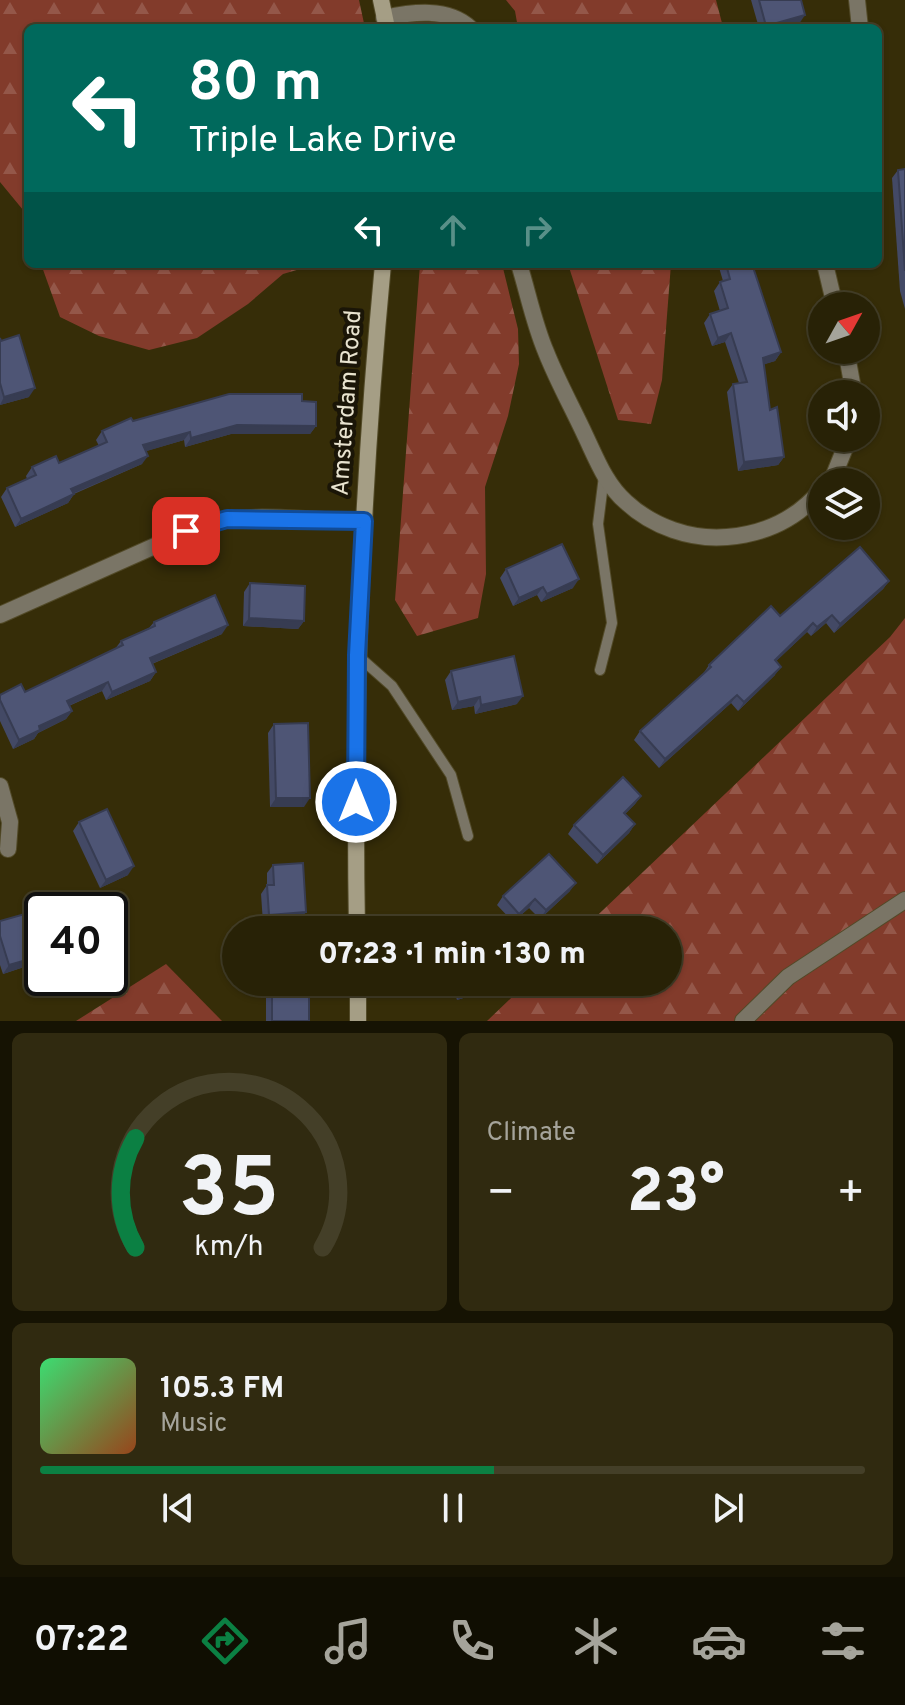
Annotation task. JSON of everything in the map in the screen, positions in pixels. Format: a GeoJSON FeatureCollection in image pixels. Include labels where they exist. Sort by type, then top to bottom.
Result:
{"type":"FeatureCollection","features":[{"type":"Feature","properties":{"kind":"street"},"geometry":{"type":"LineString","coordinates":[[381,0],[385,23],[426,13],[444,15],[466,24]]}},
{"type":"Feature","properties":{"kind":"street"},"geometry":{"type":"LineString","coordinates":[[857,0],[860,24]]}},
{"type":"Feature","properties":{"kind":"street","name":"Amsterdam Road"},"geometry":{"type":"LineString","coordinates":[[357,916],[357,655],[383,268]]}},
{"type":"Feature","properties":{"kind":"street"},"geometry":{"type":"LineString","coordinates":[[520,268],[545,350],[604,476],[625,502],[652,521],[684,534],[715,538],[747,535],[779,524],[808,506]]}},
{"type":"Feature","properties":{"kind":"street"},"geometry":{"type":"LineString","coordinates":[[826,268],[832,292]]}},
{"type":"Feature","properties":{"kind":"street"},"geometry":{"type":"LineString","coordinates":[[0,615],[204,524],[260,517],[364,521]]}},
{"type":"Feature","properties":{"kind":"street"},"geometry":{"type":"LineString","coordinates":[[0,786],[10,822],[8,849]]}},
{"type":"Feature","properties":{"kind":"street"},"geometry":{"type":"LineString","coordinates":[[743,1021],[788,977],[905,900]]}},
{"type":"Feature","properties":{"kind":"street"},"geometry":{"type":"LineString","coordinates":[[358,996],[358,1021]]}},
{"type":"Feature","properties":{"kind":"lane"},"geometry":{"type":"LineString","coordinates":[[600,670],[612,623],[598,524],[604,476]]}},
{"type":"Feature","properties":{"kind":"lane"},"geometry":{"type":"LineString","coordinates":[[357,655],[392,686],[451,775],[468,836]]}},
{"type":"Feature","properties":{"kind":"green space"},"geometry":{"type":"Polygon","coordinates":[[[0,0],[359,0],[364,24],[24,24],[24,211],[0,182],[0,0]]]}},
{"type":"Feature","properties":{"kind":"green space"},"geometry":{"type":"Polygon","coordinates":[[[506,0],[716,0],[722,24],[517,24],[515,11],[506,0]]]}},
{"type":"Feature","properties":{"kind":"green space"},"geometry":{"type":"Polygon","coordinates":[[[42,268],[303,268],[283,274],[248,304],[197,338],[149,350],[99,336],[60,317],[42,268]]]}},
{"type":"Feature","properties":{"kind":"green space"},"geometry":{"type":"Polygon","coordinates":[[[420,268],[503,268],[518,329],[519,364],[508,416],[485,487],[486,574],[478,618],[417,636],[395,600],[420,268]]]}},
{"type":"Feature","properties":{"kind":"green space"},"geometry":{"type":"Polygon","coordinates":[[[569,268],[671,268],[662,380],[651,424],[618,420],[569,268]]]}},
{"type":"Feature","properties":{"kind":"green space"},"geometry":{"type":"Polygon","coordinates":[[[905,618],[905,1021],[487,1021],[513,996],[682,996],[682,916],[597,916],[890,637],[905,618]]]}},
{"type":"Feature","properties":{"kind":"green space"},"geometry":{"type":"Polygon","coordinates":[[[166,964],[222,1021],[76,1021],[115,996],[128,996],[128,988],[166,964]]]}},
{"type":"Feature","properties":{"kind":"building"},"geometry":{"type":"Polygon","coordinates":[[[759,0],[801,0],[805,15],[765,24],[759,0]]]}},
{"type":"Feature","properties":{"kind":"building"},"geometry":{"type":"Polygon","coordinates":[[[905,169],[905,271],[898,170],[905,169]]]}},
{"type":"Feature","properties":{"kind":"building"},"geometry":{"type":"Polygon","coordinates":[[[727,268],[753,268],[781,352],[763,358],[770,410],[777,407],[784,457],[744,462],[733,384],[747,382],[731,333],[718,338],[710,314],[728,308],[720,282],[730,279],[727,268]]]}},
{"type":"Feature","properties":{"kind":"building"},"geometry":{"type":"Polygon","coordinates":[[[19,335],[35,388],[4,397],[0,383],[0,338],[1,341],[19,335]]]}},
{"type":"Feature","properties":{"kind":"building"},"geometry":{"type":"Polygon","coordinates":[[[229,394],[302,394],[302,401],[316,402],[316,426],[237,425],[191,438],[190,432],[143,445],[148,456],[71,489],[74,494],[21,519],[7,488],[36,475],[32,467],[56,456],[59,463],[107,442],[102,431],[131,418],[133,421],[229,394]]]}},
{"type":"Feature","properties":{"kind":"building"},"geometry":{"type":"Polygon","coordinates":[[[562,544],[579,579],[547,594],[543,587],[519,598],[506,569],[562,544]]]}},
{"type":"Feature","properties":{"kind":"building"},"geometry":{"type":"Polygon","coordinates":[[[860,547],[889,581],[840,624],[832,615],[817,627],[813,623],[775,660],[781,667],[744,702],[737,695],[665,759],[640,731],[711,667],[709,665],[771,606],[780,616],[860,547]]]}},
{"type":"Feature","properties":{"kind":"building"},"geometry":{"type":"Polygon","coordinates":[[[250,583],[305,586],[304,621],[249,618],[250,583]]]}},
{"type":"Feature","properties":{"kind":"building"},"geometry":{"type":"Polygon","coordinates":[[[215,595],[228,625],[150,658],[156,672],[112,692],[108,682],[67,701],[72,711],[39,726],[40,730],[19,740],[0,695],[21,684],[25,692],[123,645],[121,641],[155,626],[154,622],[215,595]]]}},
{"type":"Feature","properties":{"kind":"building"},"geometry":{"type":"Polygon","coordinates":[[[514,656],[523,696],[481,705],[480,697],[458,702],[451,671],[514,656]]]}},
{"type":"Feature","properties":{"kind":"building"},"geometry":{"type":"Polygon","coordinates":[[[308,723],[310,798],[276,798],[274,724],[308,723]]]}},
{"type":"Feature","properties":{"kind":"building"},"geometry":{"type":"Polygon","coordinates":[[[623,777],[641,796],[624,813],[635,824],[603,855],[574,825],[623,777]]]}},
{"type":"Feature","properties":{"kind":"building"},"geometry":{"type":"Polygon","coordinates":[[[107,809],[134,866],[106,880],[79,822],[107,809]]]}},
{"type":"Feature","properties":{"kind":"building"},"geometry":{"type":"Polygon","coordinates":[[[549,854],[576,883],[546,910],[535,899],[519,914],[503,896],[549,854]]]}},
{"type":"Feature","properties":{"kind":"building"},"geometry":{"type":"Polygon","coordinates":[[[303,863],[306,912],[269,915],[267,885],[274,885],[273,865],[303,863]]]}},
{"type":"Feature","properties":{"kind":"building"},"geometry":{"type":"Polygon","coordinates":[[[24,914],[24,961],[9,965],[0,936],[0,921],[24,914]]]}},
{"type":"Feature","properties":{"kind":"building"},"geometry":{"type":"Polygon","coordinates":[[[272,996],[309,996],[309,1021],[272,1021],[272,996]]]}},
{"type":"Feature","properties":{"kind":"route"},"geometry":{"type":"LineString","coordinates":[[186,531],[227,519],[260,517],[364,521],[357,655],[356,802]]}}]}
